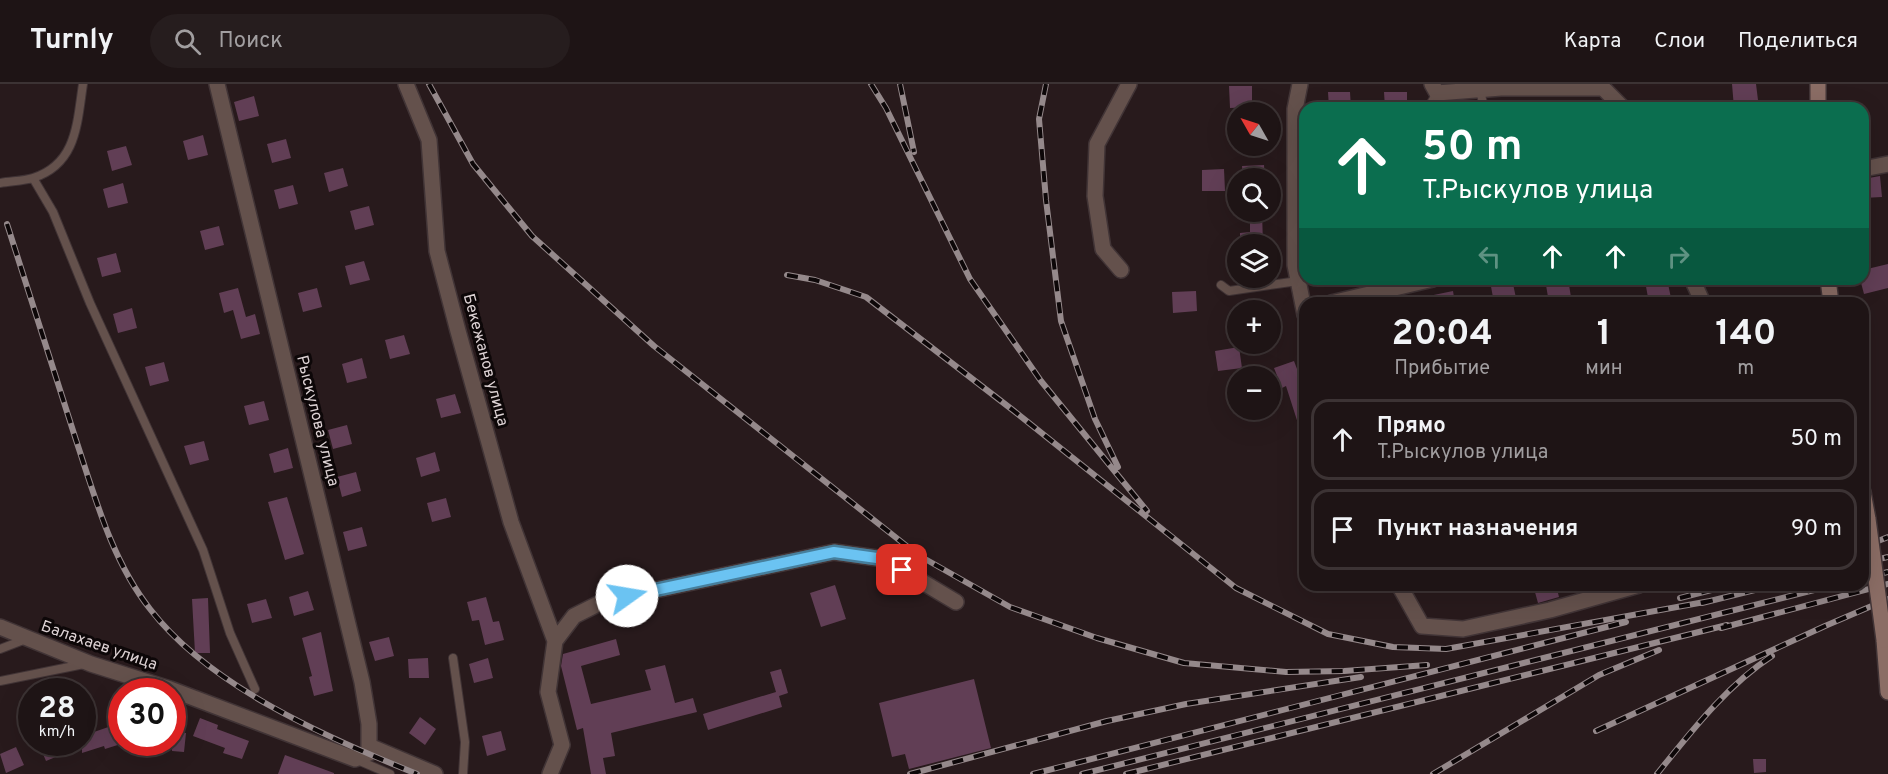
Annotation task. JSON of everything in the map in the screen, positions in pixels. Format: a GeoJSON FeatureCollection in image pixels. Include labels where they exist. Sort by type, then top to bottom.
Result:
{"type":"FeatureCollection","features":[{"type":"Feature","properties":{"kind":"main road"},"geometry":{"type":"LineString","coordinates":[[1818,84],[1818,102]]}},
{"type":"Feature","properties":{"kind":"main road"},"geometry":{"type":"LineString","coordinates":[[1869,527],[1884,640],[1888,692]]}},
{"type":"Feature","properties":{"kind":"street","name":"Рыскулова улица"},"geometry":{"type":"LineString","coordinates":[[217,84],[362,682],[369,724],[369,746]]}},
{"type":"Feature","properties":{"kind":"street","name":"Бекежанов улица"},"geometry":{"type":"LineString","coordinates":[[406,84],[429,140],[437,251],[461,341],[511,522],[555,641],[548,692],[562,745],[550,774]]}},
{"type":"Feature","properties":{"kind":"street"},"geometry":{"type":"LineString","coordinates":[[1121,270],[1103,249],[1095,196],[1097,144],[1129,84]]}},
{"type":"Feature","properties":{"kind":"street"},"geometry":{"type":"LineString","coordinates":[[1300,84],[1295,109],[1294,196],[1295,266],[1301,297]]}},
{"type":"Feature","properties":{"kind":"street"},"geometry":{"type":"LineString","coordinates":[[1434,89],[1480,90],[1602,86],[1617,102]]}},
{"type":"Feature","properties":{"kind":"street"},"geometry":{"type":"LineString","coordinates":[[1869,168],[1888,164]]}},
{"type":"Feature","properties":{"kind":"street"},"geometry":{"type":"LineString","coordinates":[[1356,297],[1407,285]]}},
{"type":"Feature","properties":{"kind":"street","name":"Бекежанов улица"},"geometry":{"type":"LineString","coordinates":[[555,641],[574,616],[604,601],[720,574],[834,552],[884,559],[956,603]]}},
{"type":"Feature","properties":{"kind":"street"},"geometry":{"type":"LineString","coordinates":[[1402,591],[1422,626],[1463,629],[1550,610],[1618,591]]}},
{"type":"Feature","properties":{"kind":"street","name":"Балахаев улица"},"geometry":{"type":"LineString","coordinates":[[0,627],[91,664],[170,689],[355,759]]}},
{"type":"Feature","properties":{"kind":"street"},"geometry":{"type":"LineString","coordinates":[[355,759],[369,753],[369,746],[435,774]]}},
{"type":"Feature","properties":{"kind":"lane"},"geometry":{"type":"LineString","coordinates":[[0,183],[33,178],[62,164],[76,130],[83,84]]}},
{"type":"Feature","properties":{"kind":"lane"},"geometry":{"type":"LineString","coordinates":[[1480,90],[1483,102]]}},
{"type":"Feature","properties":{"kind":"lane"},"geometry":{"type":"LineString","coordinates":[[33,178],[53,212],[90,303],[203,550],[230,633],[255,689]]}},
{"type":"Feature","properties":{"kind":"lane"},"geometry":{"type":"LineString","coordinates":[[1221,285],[1229,291],[1298,281]]}},
{"type":"Feature","properties":{"kind":"lane"},"geometry":{"type":"LineString","coordinates":[[0,649],[26,639]]}},
{"type":"Feature","properties":{"kind":"lane"},"geometry":{"type":"LineString","coordinates":[[453,657],[463,719],[463,774]]}},
{"type":"Feature","properties":{"kind":"lane"},"geometry":{"type":"LineString","coordinates":[[0,681],[67,666],[91,664]]}},
{"type":"Feature","properties":{"kind":"lane"},"geometry":{"type":"LineString","coordinates":[[355,759],[390,774]]}},
{"type":"Feature","properties":{"kind":"building"},"geometry":{"type":"Polygon","coordinates":[[[1732,84],[1756,84],[1758,102],[1734,102],[1732,84]]]}},
{"type":"Feature","properties":{"kind":"building"},"geometry":{"type":"Polygon","coordinates":[[[1229,86],[1252,86],[1252,102],[1230,102],[1229,86]]]}},
{"type":"Feature","properties":{"kind":"building"},"geometry":{"type":"Polygon","coordinates":[[[1328,92],[1350,92],[1351,102],[1329,102],[1328,92]]]}},
{"type":"Feature","properties":{"kind":"building"},"geometry":{"type":"Polygon","coordinates":[[[1384,92],[1407,92],[1407,102],[1385,102],[1384,92]]]}},
{"type":"Feature","properties":{"kind":"building"},"geometry":{"type":"Polygon","coordinates":[[[254,96],[259,116],[239,121],[234,102],[254,96]]]}},
{"type":"Feature","properties":{"kind":"building"},"geometry":{"type":"Polygon","coordinates":[[[203,135],[208,155],[188,160],[183,141],[203,135]]]}},
{"type":"Feature","properties":{"kind":"building"},"geometry":{"type":"Polygon","coordinates":[[[286,139],[291,158],[272,163],[267,144],[286,139]]]}},
{"type":"Feature","properties":{"kind":"building"},"geometry":{"type":"Polygon","coordinates":[[[126,146],[132,165],[112,171],[107,151],[126,146]]]}},
{"type":"Feature","properties":{"kind":"building"},"geometry":{"type":"Polygon","coordinates":[[[1264,165],[1264,168],[1242,168],[1242,166],[1264,165]]]}},
{"type":"Feature","properties":{"kind":"building"},"geometry":{"type":"Polygon","coordinates":[[[343,168],[348,186],[329,192],[324,173],[343,168]]]}},
{"type":"Feature","properties":{"kind":"building"},"geometry":{"type":"Polygon","coordinates":[[[1224,169],[1225,191],[1202,191],[1202,170],[1224,169]]]}},
{"type":"Feature","properties":{"kind":"building"},"geometry":{"type":"Polygon","coordinates":[[[1880,176],[1882,197],[1869,198],[1869,178],[1880,176]]]}},
{"type":"Feature","properties":{"kind":"building"},"geometry":{"type":"Polygon","coordinates":[[[123,183],[128,203],[108,208],[103,189],[123,183]]]}},
{"type":"Feature","properties":{"kind":"building"},"geometry":{"type":"Polygon","coordinates":[[[293,185],[298,204],[279,209],[274,190],[293,185]]]}},
{"type":"Feature","properties":{"kind":"building"},"geometry":{"type":"Polygon","coordinates":[[[369,206],[374,225],[355,230],[350,211],[369,206]]]}},
{"type":"Feature","properties":{"kind":"building"},"geometry":{"type":"Polygon","coordinates":[[[1250,222],[1262,222],[1263,234],[1240,234],[1250,232],[1250,222]]]}},
{"type":"Feature","properties":{"kind":"building"},"geometry":{"type":"Polygon","coordinates":[[[219,226],[224,245],[205,250],[200,231],[219,226]]]}},
{"type":"Feature","properties":{"kind":"building"},"geometry":{"type":"Polygon","coordinates":[[[116,253],[121,272],[102,277],[97,258],[116,253]]]}},
{"type":"Feature","properties":{"kind":"building"},"geometry":{"type":"Polygon","coordinates":[[[364,261],[370,280],[350,285],[345,266],[364,261]]]}},
{"type":"Feature","properties":{"kind":"building"},"geometry":{"type":"Polygon","coordinates":[[[1888,264],[1888,288],[1864,294],[1862,285],[1869,285],[1869,269],[1888,264]]]}},
{"type":"Feature","properties":{"kind":"building"},"geometry":{"type":"Polygon","coordinates":[[[1491,285],[1513,285],[1516,297],[1493,297],[1491,285]]]}},
{"type":"Feature","properties":{"kind":"building"},"geometry":{"type":"Polygon","coordinates":[[[1546,285],[1569,285],[1571,297],[1548,297],[1546,285]]]}},
{"type":"Feature","properties":{"kind":"building"},"geometry":{"type":"Polygon","coordinates":[[[1646,285],[1668,285],[1671,297],[1648,297],[1646,285]]]}},
{"type":"Feature","properties":{"kind":"building"},"geometry":{"type":"Polygon","coordinates":[[[238,288],[246,317],[255,314],[260,334],[241,339],[233,310],[224,313],[219,293],[238,288]]]}},
{"type":"Feature","properties":{"kind":"building"},"geometry":{"type":"Polygon","coordinates":[[[317,288],[322,307],[303,312],[298,293],[317,288]]]}},
{"type":"Feature","properties":{"kind":"building"},"geometry":{"type":"Polygon","coordinates":[[[1196,291],[1197,311],[1173,313],[1172,292],[1196,291]]]}},
{"type":"Feature","properties":{"kind":"building"},"geometry":{"type":"Polygon","coordinates":[[[1453,291],[1454,297],[1424,297],[1453,291]]]}},
{"type":"Feature","properties":{"kind":"building"},"geometry":{"type":"Polygon","coordinates":[[[132,308],[137,328],[118,333],[113,314],[132,308]]]}},
{"type":"Feature","properties":{"kind":"building"},"geometry":{"type":"Polygon","coordinates":[[[404,335],[410,354],[390,359],[385,340],[404,335]]]}},
{"type":"Feature","properties":{"kind":"building"},"geometry":{"type":"Polygon","coordinates":[[[1227,349],[1227,354],[1240,354],[1242,366],[1227,366],[1227,370],[1218,371],[1215,351],[1227,349]]]}},
{"type":"Feature","properties":{"kind":"building"},"geometry":{"type":"Polygon","coordinates":[[[362,358],[367,378],[347,383],[342,364],[362,358]]]}},
{"type":"Feature","properties":{"kind":"building"},"geometry":{"type":"Polygon","coordinates":[[[1294,361],[1299,374],[1299,427],[1286,386],[1282,388],[1280,366],[1294,361]]]}},
{"type":"Feature","properties":{"kind":"building"},"geometry":{"type":"Polygon","coordinates":[[[164,362],[169,381],[150,386],[145,367],[164,362]]]}},
{"type":"Feature","properties":{"kind":"building"},"geometry":{"type":"Polygon","coordinates":[[[455,394],[461,413],[441,418],[436,399],[455,394]]]}},
{"type":"Feature","properties":{"kind":"building"},"geometry":{"type":"Polygon","coordinates":[[[264,401],[269,420],[249,425],[244,406],[264,401]]]}},
{"type":"Feature","properties":{"kind":"building"},"geometry":{"type":"Polygon","coordinates":[[[347,425],[352,444],[333,449],[328,430],[347,425]]]}},
{"type":"Feature","properties":{"kind":"building"},"geometry":{"type":"Polygon","coordinates":[[[204,441],[209,460],[190,465],[184,446],[204,441]]]}},
{"type":"Feature","properties":{"kind":"building"},"geometry":{"type":"Polygon","coordinates":[[[288,448],[293,468],[274,473],[269,454],[288,448]]]}},
{"type":"Feature","properties":{"kind":"building"},"geometry":{"type":"Polygon","coordinates":[[[435,452],[440,471],[421,477],[416,458],[435,452]]]}},
{"type":"Feature","properties":{"kind":"building"},"geometry":{"type":"Polygon","coordinates":[[[356,472],[361,491],[342,497],[337,477],[356,472]]]}},
{"type":"Feature","properties":{"kind":"building"},"geometry":{"type":"Polygon","coordinates":[[[287,497],[304,554],[285,560],[268,502],[287,497]]]}},
{"type":"Feature","properties":{"kind":"building"},"geometry":{"type":"Polygon","coordinates":[[[446,498],[451,517],[432,522],[427,503],[446,498]]]}},
{"type":"Feature","properties":{"kind":"building"},"geometry":{"type":"Polygon","coordinates":[[[362,527],[367,546],[348,551],[343,532],[362,527]]]}},
{"type":"Feature","properties":{"kind":"building"},"geometry":{"type":"Polygon","coordinates":[[[835,585],[846,619],[821,627],[810,593],[835,585]]]}},
{"type":"Feature","properties":{"kind":"building"},"geometry":{"type":"Polygon","coordinates":[[[308,591],[314,610],[294,616],[289,597],[308,591]]]}},
{"type":"Feature","properties":{"kind":"building"},"geometry":{"type":"Polygon","coordinates":[[[1535,591],[1558,591],[1559,597],[1538,603],[1535,591]]]}},
{"type":"Feature","properties":{"kind":"building"},"geometry":{"type":"Polygon","coordinates":[[[486,597],[493,622],[499,621],[504,640],[485,645],[479,620],[472,621],[467,602],[486,597]]]}},
{"type":"Feature","properties":{"kind":"building"},"geometry":{"type":"Polygon","coordinates":[[[208,598],[210,653],[195,653],[192,599],[208,598]]]}},
{"type":"Feature","properties":{"kind":"building"},"geometry":{"type":"Polygon","coordinates":[[[266,599],[272,618],[252,623],[247,604],[266,599]]]}},
{"type":"Feature","properties":{"kind":"building"},"geometry":{"type":"Polygon","coordinates":[[[321,632],[333,691],[314,696],[309,677],[312,676],[302,638],[321,632]]]}},
{"type":"Feature","properties":{"kind":"building"},"geometry":{"type":"Polygon","coordinates":[[[389,637],[394,656],[375,661],[369,642],[389,637]]]}},
{"type":"Feature","properties":{"kind":"building"},"geometry":{"type":"Polygon","coordinates":[[[616,639],[620,655],[581,666],[591,704],[651,690],[645,670],[665,665],[675,703],[693,698],[697,712],[611,733],[615,756],[603,758],[606,774],[591,774],[583,728],[577,730],[561,666],[563,654],[616,639]]]}},
{"type":"Feature","properties":{"kind":"building"},"geometry":{"type":"Polygon","coordinates":[[[428,658],[429,678],[409,678],[408,659],[428,658]]]}},
{"type":"Feature","properties":{"kind":"building"},"geometry":{"type":"Polygon","coordinates":[[[488,658],[493,678],[474,683],[469,664],[488,658]]]}},
{"type":"Feature","properties":{"kind":"building"},"geometry":{"type":"Polygon","coordinates":[[[781,669],[788,693],[779,696],[782,707],[708,730],[703,714],[776,692],[770,672],[781,669]]]}},
{"type":"Feature","properties":{"kind":"building"},"geometry":{"type":"Polygon","coordinates":[[[974,679],[991,748],[909,769],[905,754],[892,757],[879,703],[974,679]]]}},
{"type":"Feature","properties":{"kind":"building"},"geometry":{"type":"Polygon","coordinates":[[[420,717],[436,729],[425,745],[409,733],[420,717]]]}},
{"type":"Feature","properties":{"kind":"building"},"geometry":{"type":"Polygon","coordinates":[[[200,718],[218,725],[217,729],[249,741],[242,759],[223,753],[225,748],[193,736],[200,718]]]}},
{"type":"Feature","properties":{"kind":"building"},"geometry":{"type":"Polygon","coordinates":[[[108,727],[108,748],[105,749],[104,746],[96,749],[96,731],[108,727]]]}},
{"type":"Feature","properties":{"kind":"building"},"geometry":{"type":"Polygon","coordinates":[[[501,731],[506,750],[487,756],[482,736],[501,731]]]}},
{"type":"Feature","properties":{"kind":"building"},"geometry":{"type":"Polygon","coordinates":[[[16,747],[18,756],[24,765],[6,773],[0,754],[16,747]]]}},
{"type":"Feature","properties":{"kind":"building"},"geometry":{"type":"Polygon","coordinates":[[[285,755],[334,773],[334,774],[278,774],[285,755]]]}},
{"type":"Feature","properties":{"kind":"building"},"geometry":{"type":"Polygon","coordinates":[[[44,756],[58,756],[46,761],[44,756]]]}},
{"type":"Feature","properties":{"kind":"building"},"geometry":{"type":"Polygon","coordinates":[[[1753,759],[1766,759],[1766,772],[1754,773],[1753,759]]]}},
{"type":"Feature","properties":{"kind":"railway"},"geometry":{"type":"LineString","coordinates":[[429,84],[473,164],[532,236],[654,346],[918,555],[1010,607],[1097,638],[1184,663],[1286,672],[1344,671],[1427,665]]}},
{"type":"Feature","properties":{"kind":"railway"},"geometry":{"type":"LineString","coordinates":[[871,84],[886,108],[970,279],[1041,381],[1147,511]]}},
{"type":"Feature","properties":{"kind":"railway"},"geometry":{"type":"LineString","coordinates":[[900,84],[914,152]]}},
{"type":"Feature","properties":{"kind":"railway"},"geometry":{"type":"LineString","coordinates":[[1046,84],[1039,119],[1046,200],[1061,321],[1095,419],[1118,467]]}},
{"type":"Feature","properties":{"kind":"railway"},"geometry":{"type":"LineString","coordinates":[[7,224],[106,528],[125,570],[150,609],[175,637],[237,686],[309,727],[417,774]]}},
{"type":"Feature","properties":{"kind":"railway"},"geometry":{"type":"LineString","coordinates":[[787,275],[815,280],[866,297],[1014,411],[1236,588],[1328,634],[1393,647],[1446,649],[1710,601]]}},
{"type":"Feature","properties":{"kind":"railway"},"geometry":{"type":"LineString","coordinates":[[1869,545],[1888,537]]}},
{"type":"Feature","properties":{"kind":"railway"},"geometry":{"type":"LineString","coordinates":[[1869,562],[1888,557]]}},
{"type":"Feature","properties":{"kind":"railway"},"geometry":{"type":"LineString","coordinates":[[1869,577],[1888,572]]}},
{"type":"Feature","properties":{"kind":"railway"},"geometry":{"type":"LineString","coordinates":[[1869,589],[1888,584]]}},
{"type":"Feature","properties":{"kind":"railway"},"geometry":{"type":"LineString","coordinates":[[1680,598],[1707,591]]}},
{"type":"Feature","properties":{"kind":"railway"},"geometry":{"type":"LineString","coordinates":[[1702,603],[1751,591]]}},
{"type":"Feature","properties":{"kind":"railway"},"geometry":{"type":"LineString","coordinates":[[1082,774],[1810,591]]}},
{"type":"Feature","properties":{"kind":"railway"},"geometry":{"type":"LineString","coordinates":[[1721,628],[1861,591]]}},
{"type":"Feature","properties":{"kind":"railway"},"geometry":{"type":"LineString","coordinates":[[1596,731],[1888,599]]}},
{"type":"Feature","properties":{"kind":"railway"},"geometry":{"type":"LineString","coordinates":[[1033,774],[1626,622]]}},
{"type":"Feature","properties":{"kind":"railway"},"geometry":{"type":"LineString","coordinates":[[1126,774],[1727,625]]}},
{"type":"Feature","properties":{"kind":"railway"},"geometry":{"type":"LineString","coordinates":[[1433,774],[1599,675],[1659,650]]}},
{"type":"Feature","properties":{"kind":"railway"},"geometry":{"type":"LineString","coordinates":[[1657,774],[1724,695],[1772,656]]}},
{"type":"Feature","properties":{"kind":"railway"},"geometry":{"type":"LineString","coordinates":[[910,774],[1107,721],[1186,704],[1361,677]]}},
{"type":"Feature","properties":{"kind":"route"},"geometry":{"type":"LineString","coordinates":[[627,596],[720,574],[834,552],[884,559],[902,570]]}}]}
